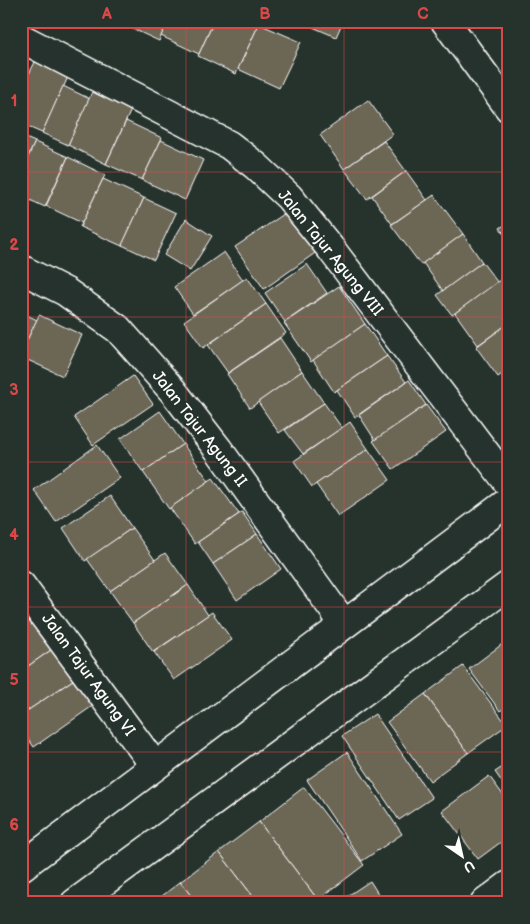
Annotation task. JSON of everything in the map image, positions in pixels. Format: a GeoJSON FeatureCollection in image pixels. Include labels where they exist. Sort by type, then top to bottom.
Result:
{"type":"FeatureCollection","features":[{"type":"Feature","properties":{"kind":"street"},"geometry":{"type":"LineString","coordinates":[[445,21],[509,108]]}},
{"type":"Feature","properties":{"kind":"street","name":"Jalan Tajur Agung VIII"},"geometry":{"type":"LineString","coordinates":[[21,38],[228,145],[256,166],[289,197],[331,249],[509,484]]}},
{"type":"Feature","properties":{"kind":"street","name":"Jalan Tajur Agung II"},"geometry":{"type":"LineString","coordinates":[[21,269],[66,292],[118,329],[173,391],[218,449],[344,624]]}},
{"type":"Feature","properties":{"kind":"street"},"geometry":{"type":"LineString","coordinates":[[21,867],[509,501]]}},
{"type":"Feature","properties":{"kind":"street"},"geometry":{"type":"LineString","coordinates":[[76,903],[509,584]]}},
{"type":"Feature","properties":{"kind":"street","name":"Jalan Tajur Agung VI"},"geometry":{"type":"LineString","coordinates":[[21,585],[155,766]]}},
{"type":"Feature","properties":{"kind":"street"},"geometry":{"type":"LineString","coordinates":[[485,903],[509,885]]}},
{"type":"Feature","properties":{"kind":"building"},"geometry":{"type":"Polygon","coordinates":[[[120,21],[168,21],[159,41],[120,23],[120,21]]]}},
{"type":"Feature","properties":{"kind":"building"},"geometry":{"type":"Polygon","coordinates":[[[168,21],[214,21],[199,54],[161,36],[168,21]]]}},
{"type":"Feature","properties":{"kind":"building"},"geometry":{"type":"Polygon","coordinates":[[[214,21],[254,21],[259,24],[236,74],[198,56],[214,21]]]}},
{"type":"Feature","properties":{"kind":"building"},"geometry":{"type":"Polygon","coordinates":[[[310,21],[343,21],[336,37],[308,25],[310,21]]]}},
{"type":"Feature","properties":{"kind":"building"},"geometry":{"type":"Polygon","coordinates":[[[259,24],[301,42],[279,88],[238,69],[259,24]]]}},
{"type":"Feature","properties":{"kind":"building"},"geometry":{"type":"Polygon","coordinates":[[[36,60],[69,75],[42,133],[21,124],[21,90],[36,60]]]}},
{"type":"Feature","properties":{"kind":"building"},"geometry":{"type":"Polygon","coordinates":[[[63,86],[90,99],[68,145],[42,133],[63,86]]]}},
{"type":"Feature","properties":{"kind":"building"},"geometry":{"type":"Polygon","coordinates":[[[92,92],[131,110],[106,164],[68,145],[92,92]]]}},
{"type":"Feature","properties":{"kind":"building"},"geometry":{"type":"Polygon","coordinates":[[[368,100],[393,134],[344,169],[320,135],[368,100]]]}},
{"type":"Feature","properties":{"kind":"building"},"geometry":{"type":"Polygon","coordinates":[[[126,121],[162,138],[142,180],[106,164],[126,121]]]}},
{"type":"Feature","properties":{"kind":"building"},"geometry":{"type":"Polygon","coordinates":[[[21,136],[35,142],[21,172],[21,136]]]}},
{"type":"Feature","properties":{"kind":"building"},"geometry":{"type":"Polygon","coordinates":[[[161,140],[203,160],[185,200],[142,180],[161,140]]]}},
{"type":"Feature","properties":{"kind":"building"},"geometry":{"type":"Polygon","coordinates":[[[384,141],[406,171],[367,199],[344,169],[384,141]]]}},
{"type":"Feature","properties":{"kind":"building"},"geometry":{"type":"Polygon","coordinates":[[[35,142],[68,157],[45,207],[21,196],[21,172],[35,142]]]}},
{"type":"Feature","properties":{"kind":"building"},"geometry":{"type":"Polygon","coordinates":[[[68,157],[105,175],[82,223],[46,206],[68,157]]]}},
{"type":"Feature","properties":{"kind":"building"},"geometry":{"type":"Polygon","coordinates":[[[406,171],[427,200],[392,224],[372,196],[406,171]]]}},
{"type":"Feature","properties":{"kind":"building"},"geometry":{"type":"Polygon","coordinates":[[[103,179],[144,198],[122,246],[80,227],[103,179]]]}},
{"type":"Feature","properties":{"kind":"building"},"geometry":{"type":"Polygon","coordinates":[[[434,195],[463,234],[421,265],[391,225],[434,195]]]}},
{"type":"Feature","properties":{"kind":"building"},"geometry":{"type":"Polygon","coordinates":[[[144,198],[176,213],[154,260],[122,245],[144,198]]]}},
{"type":"Feature","properties":{"kind":"building"},"geometry":{"type":"Polygon","coordinates":[[[290,210],[318,251],[264,289],[235,247],[290,210]]]}},
{"type":"Feature","properties":{"kind":"building"},"geometry":{"type":"Polygon","coordinates":[[[186,219],[212,236],[190,271],[164,255],[186,219]]]}},
{"type":"Feature","properties":{"kind":"building"},"geometry":{"type":"Polygon","coordinates":[[[509,222],[509,240],[500,228],[509,222]]]}},
{"type":"Feature","properties":{"kind":"building"},"geometry":{"type":"Polygon","coordinates":[[[463,234],[482,262],[443,291],[423,263],[463,234]]]}},
{"type":"Feature","properties":{"kind":"building"},"geometry":{"type":"Polygon","coordinates":[[[224,252],[243,280],[193,314],[174,287],[224,252]]]}},
{"type":"Feature","properties":{"kind":"building"},"geometry":{"type":"Polygon","coordinates":[[[482,262],[498,283],[452,315],[437,295],[482,262]]]}},
{"type":"Feature","properties":{"kind":"building"},"geometry":{"type":"Polygon","coordinates":[[[307,264],[327,293],[285,322],[265,293],[307,264]]]}},
{"type":"Feature","properties":{"kind":"building"},"geometry":{"type":"Polygon","coordinates":[[[247,277],[266,304],[203,348],[184,321],[247,277]]]}},
{"type":"Feature","properties":{"kind":"building"},"geometry":{"type":"Polygon","coordinates":[[[500,280],[509,292],[509,323],[478,345],[455,313],[500,280]]]}},
{"type":"Feature","properties":{"kind":"building"},"geometry":{"type":"Polygon","coordinates":[[[339,286],[365,324],[311,362],[284,323],[339,286]]]}},
{"type":"Feature","properties":{"kind":"building"},"geometry":{"type":"Polygon","coordinates":[[[266,304],[286,333],[228,373],[208,345],[266,304]]]}},
{"type":"Feature","properties":{"kind":"building"},"geometry":{"type":"Polygon","coordinates":[[[21,312],[37,320],[21,353],[21,312]]]}},
{"type":"Feature","properties":{"kind":"building"},"geometry":{"type":"Polygon","coordinates":[[[39,315],[82,335],[63,376],[21,357],[21,353],[39,315]]]}},
{"type":"Feature","properties":{"kind":"building"},"geometry":{"type":"Polygon","coordinates":[[[509,323],[509,369],[498,377],[476,347],[509,323]]]}},
{"type":"Feature","properties":{"kind":"building"},"geometry":{"type":"Polygon","coordinates":[[[365,324],[387,356],[334,392],[313,360],[365,324]]]}},
{"type":"Feature","properties":{"kind":"building"},"geometry":{"type":"Polygon","coordinates":[[[280,338],[302,371],[250,408],[227,374],[280,338]]]}},
{"type":"Feature","properties":{"kind":"building"},"geometry":{"type":"Polygon","coordinates":[[[387,356],[406,382],[355,417],[337,390],[387,356]]]}},
{"type":"Feature","properties":{"kind":"building"},"geometry":{"type":"Polygon","coordinates":[[[509,369],[509,382],[502,374],[509,369]]]}},
{"type":"Feature","properties":{"kind":"building"},"geometry":{"type":"Polygon","coordinates":[[[302,371],[324,403],[279,433],[258,402],[302,371]]]}},
{"type":"Feature","properties":{"kind":"building"},"geometry":{"type":"Polygon","coordinates":[[[133,376],[153,404],[93,445],[74,417],[133,376]]]}},
{"type":"Feature","properties":{"kind":"building"},"geometry":{"type":"Polygon","coordinates":[[[409,380],[426,405],[375,440],[359,415],[409,380]]]}},
{"type":"Feature","properties":{"kind":"building"},"geometry":{"type":"Polygon","coordinates":[[[324,403],[342,428],[303,454],[285,430],[324,403]]]}},
{"type":"Feature","properties":{"kind":"building"},"geometry":{"type":"Polygon","coordinates":[[[426,405],[446,432],[393,469],[373,441],[426,405]]]}},
{"type":"Feature","properties":{"kind":"building"},"geometry":{"type":"Polygon","coordinates":[[[160,411],[183,444],[143,472],[120,439],[160,411]]]}},
{"type":"Feature","properties":{"kind":"building"},"geometry":{"type":"Polygon","coordinates":[[[350,422],[368,449],[312,487],[294,461],[350,422]]]}},
{"type":"Feature","properties":{"kind":"building"},"geometry":{"type":"Polygon","coordinates":[[[183,444],[209,481],[169,509],[143,472],[183,444]]]}},
{"type":"Feature","properties":{"kind":"building"},"geometry":{"type":"Polygon","coordinates":[[[97,445],[120,478],[56,522],[34,490],[97,445]]]}},
{"type":"Feature","properties":{"kind":"building"},"geometry":{"type":"Polygon","coordinates":[[[368,449],[390,480],[338,516],[316,484],[368,449]]]}},
{"type":"Feature","properties":{"kind":"building"},"geometry":{"type":"Polygon","coordinates":[[[213,478],[239,514],[195,544],[170,508],[213,478]]]}},
{"type":"Feature","properties":{"kind":"building"},"geometry":{"type":"Polygon","coordinates":[[[110,496],[132,528],[85,561],[63,528],[110,496]]]}},
{"type":"Feature","properties":{"kind":"building"},"geometry":{"type":"Polygon","coordinates":[[[242,512],[257,534],[213,564],[198,542],[242,512]]]}},
{"type":"Feature","properties":{"kind":"building"},"geometry":{"type":"Polygon","coordinates":[[[132,528],[155,560],[110,591],[87,559],[132,528]]]}},
{"type":"Feature","properties":{"kind":"building"},"geometry":{"type":"Polygon","coordinates":[[[257,534],[281,569],[237,600],[213,564],[257,534]]]}},
{"type":"Feature","properties":{"kind":"building"},"geometry":{"type":"Polygon","coordinates":[[[165,553],[188,585],[133,623],[110,591],[165,553]]]}},
{"type":"Feature","properties":{"kind":"building"},"geometry":{"type":"Polygon","coordinates":[[[188,585],[208,615],[153,652],[133,623],[188,585]]]}},
{"type":"Feature","properties":{"kind":"building"},"geometry":{"type":"Polygon","coordinates":[[[212,612],[232,640],[174,680],[154,652],[212,612]]]}},
{"type":"Feature","properties":{"kind":"building"},"geometry":{"type":"Polygon","coordinates":[[[27,615],[51,650],[21,671],[21,618],[27,615]]]}},
{"type":"Feature","properties":{"kind":"building"},"geometry":{"type":"Polygon","coordinates":[[[509,639],[509,705],[500,711],[469,669],[509,639]]]}},
{"type":"Feature","properties":{"kind":"building"},"geometry":{"type":"Polygon","coordinates":[[[54,648],[76,678],[27,711],[21,702],[21,671],[54,648]]]}},
{"type":"Feature","properties":{"kind":"building"},"geometry":{"type":"Polygon","coordinates":[[[463,666],[507,725],[468,753],[425,694],[463,666]]]}},
{"type":"Feature","properties":{"kind":"building"},"geometry":{"type":"Polygon","coordinates":[[[76,678],[94,705],[34,747],[21,729],[21,715],[76,678]]]}},
{"type":"Feature","properties":{"kind":"building"},"geometry":{"type":"Polygon","coordinates":[[[425,694],[468,753],[430,781],[387,722],[425,694]]]}},
{"type":"Feature","properties":{"kind":"building"},"geometry":{"type":"Polygon","coordinates":[[[375,714],[432,798],[399,820],[342,736],[375,714]]]}},
{"type":"Feature","properties":{"kind":"building"},"geometry":{"type":"Polygon","coordinates":[[[347,752],[402,834],[362,861],[307,780],[347,752]]]}},
{"type":"Feature","properties":{"kind":"building"},"geometry":{"type":"Polygon","coordinates":[[[509,763],[509,792],[495,772],[509,763]]]}},
{"type":"Feature","properties":{"kind":"building"},"geometry":{"type":"Polygon","coordinates":[[[489,776],[509,803],[509,836],[478,859],[442,811],[489,776]]]}},
{"type":"Feature","properties":{"kind":"building"},"geometry":{"type":"Polygon","coordinates":[[[304,787],[364,865],[318,900],[259,822],[304,787]]]}},
{"type":"Feature","properties":{"kind":"building"},"geometry":{"type":"Polygon","coordinates":[[[259,822],[318,900],[314,903],[258,903],[219,852],[259,822]]]}},
{"type":"Feature","properties":{"kind":"building"},"geometry":{"type":"Polygon","coordinates":[[[219,852],[258,903],[197,903],[180,882],[219,852]]]}},
{"type":"Feature","properties":{"kind":"building"},"geometry":{"type":"Polygon","coordinates":[[[370,881],[384,903],[337,903],[370,881]]]}},
{"type":"Feature","properties":{"kind":"building"},"geometry":{"type":"Polygon","coordinates":[[[180,882],[197,903],[153,903],[180,882]]]}}]}
